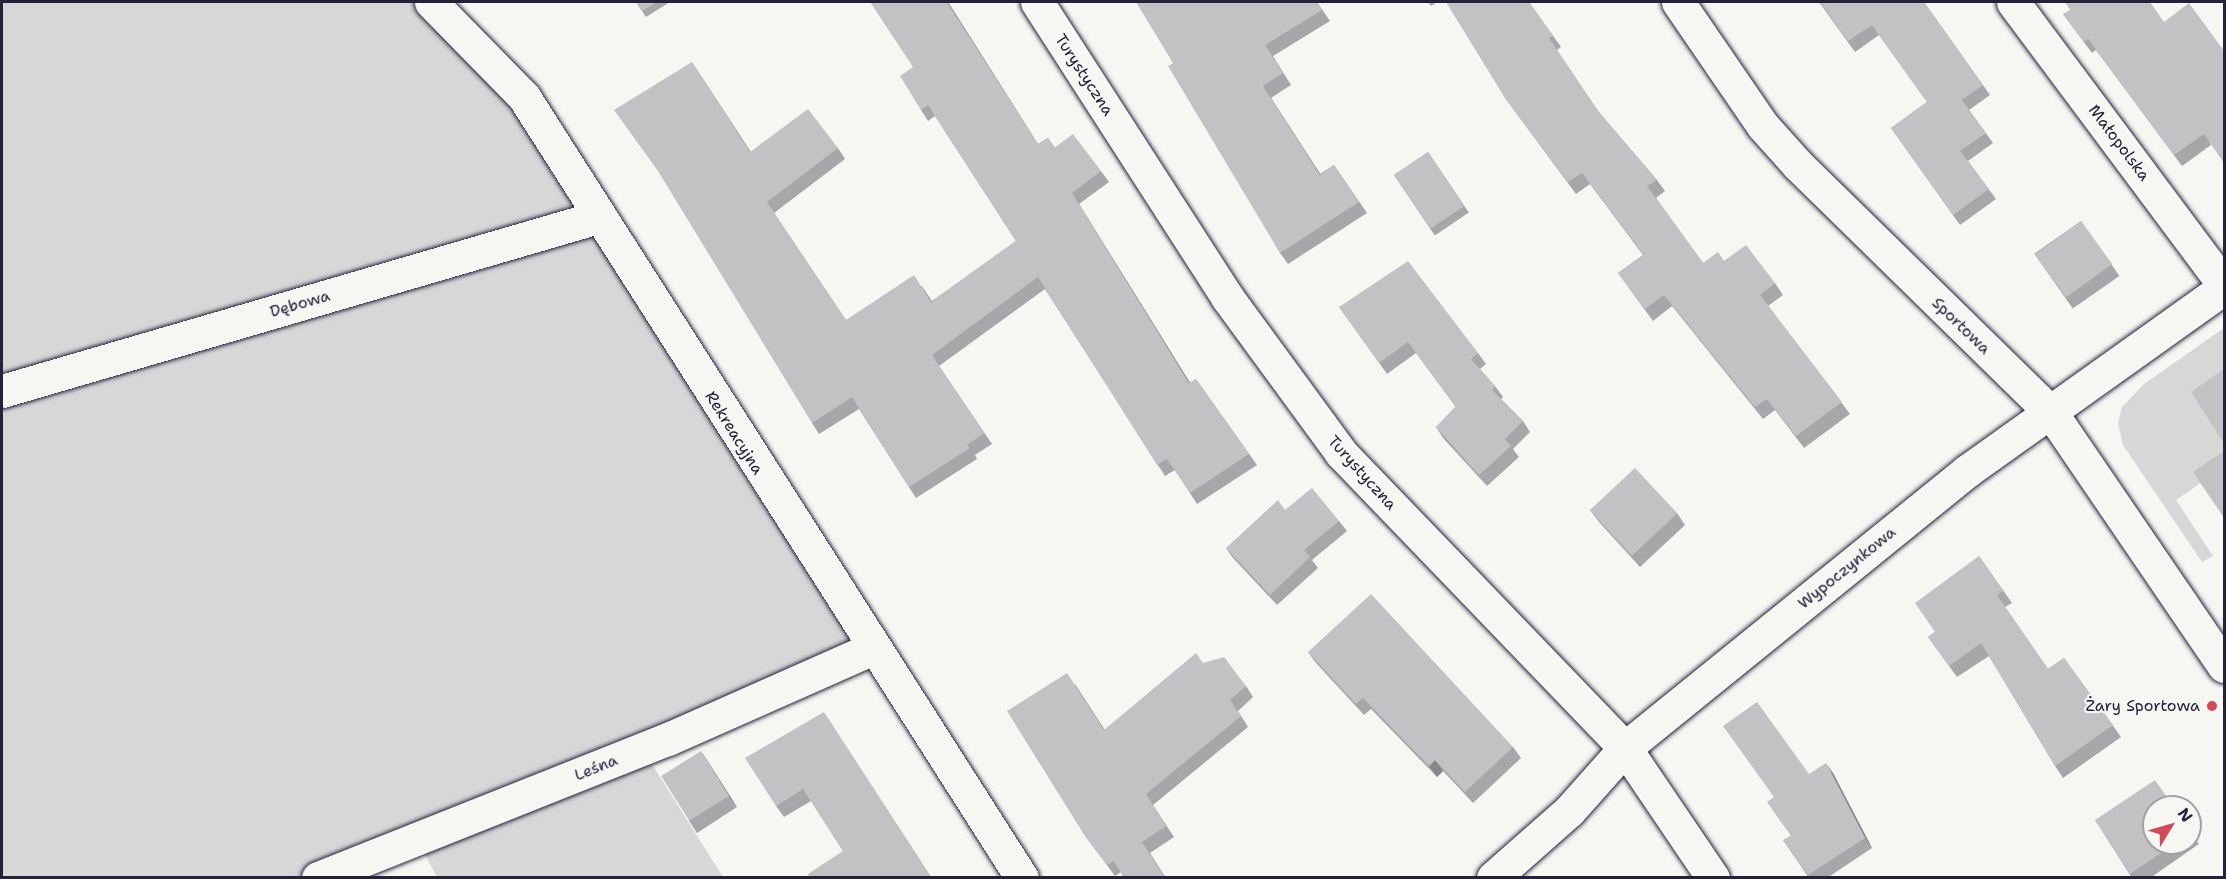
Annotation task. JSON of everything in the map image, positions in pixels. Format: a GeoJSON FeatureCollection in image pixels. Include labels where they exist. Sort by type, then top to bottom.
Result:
{"type":"FeatureCollection","features":[{"type":"Feature","properties":{"kind":"street","name":"Rekreacyjna"},"geometry":{"type":"LineString","coordinates":[[431,2],[524,97],[871,649],[1022,878]]}},
{"type":"Feature","properties":{"kind":"street","name":"Turystyczna"},"geometry":{"type":"LineString","coordinates":[[1037,2],[1227,297],[1341,453],[1625,748],[1713,878]]}},
{"type":"Feature","properties":{"kind":"street","name":"Sportowa"},"geometry":{"type":"LineString","coordinates":[[1678,2],[1763,126],[1798,165],[2052,414],[2224,666]]}},
{"type":"Feature","properties":{"kind":"street","name":"Małopolska"},"geometry":{"type":"LineString","coordinates":[[2013,2],[2224,287]]}},
{"type":"Feature","properties":{"kind":"street","name":"Dębowa"},"geometry":{"type":"LineString","coordinates":[[2,391],[598,217]]}},
{"type":"Feature","properties":{"kind":"street","name":"Wypoczynkowa"},"geometry":{"type":"LineString","coordinates":[[1493,878],[1569,811],[1625,748],[1967,471],[2052,414],[2224,287]]}},
{"type":"Feature","properties":{"kind":"street","name":"Leśna"},"geometry":{"type":"LineString","coordinates":[[318,878],[668,739],[871,649]]}},
{"type":"Feature","properties":{"kind":"shaded area"},"geometry":{"type":"Polygon","coordinates":[[[2,2],[431,2],[524,97],[871,649],[330,877],[2,878],[2,2]]]}},
{"type":"Feature","properties":{"kind":"shaded area"},"geometry":{"type":"Polygon","coordinates":[[[2224,328],[2224,467],[2176,500],[2213,556],[2202,562],[2123,445],[2118,423],[2122,407],[2144,384],[2224,328]]]}},
{"type":"Feature","properties":{"kind":"shaded area"},"geometry":{"type":"Polygon","coordinates":[[[648,758],[723,877],[437,877],[420,845],[648,758]]]}},
{"type":"Feature","properties":{"kind":"building"},"geometry":{"type":"Polygon","coordinates":[[[636,2],[657,2],[642,11],[636,2]]]}},
{"type":"Feature","properties":{"kind":"building"},"geometry":{"type":"Polygon","coordinates":[[[870,2],[947,2],[1038,144],[1048,138],[1054,148],[1073,134],[1101,171],[1072,193],[1189,383],[1196,379],[1249,454],[1190,493],[1167,459],[1157,465],[1038,277],[932,355],[984,433],[967,445],[970,448],[909,487],[852,397],[812,423],[658,171],[614,110],[692,62],[750,152],[808,109],[838,148],[767,202],[846,320],[914,275],[931,302],[1016,241],[928,105],[921,110],[900,76],[913,67],[870,2]]]}},
{"type":"Feature","properties":{"kind":"building"},"geometry":{"type":"Polygon","coordinates":[[[1136,2],[1316,2],[1322,10],[1265,45],[1283,73],[1263,86],[1320,175],[1334,165],[1359,202],[1280,253],[1168,66],[1173,63],[1136,2]]]}},
{"type":"Feature","properties":{"kind":"building"},"geometry":{"type":"Polygon","coordinates":[[[1446,2],[1529,2],[1553,36],[1549,38],[1596,109],[1657,180],[1647,186],[1703,263],[1718,252],[1724,261],[1746,245],[1775,283],[1760,295],[1842,402],[1796,436],[1767,399],[1755,407],[1664,295],[1645,309],[1618,273],[1644,255],[1582,173],[1568,182],[1505,98],[1446,2]]]}},
{"type":"Feature","properties":{"kind":"building"},"geometry":{"type":"Polygon","coordinates":[[[1820,2],[1924,2],[1983,85],[1962,100],[1986,133],[1960,151],[1989,189],[1953,215],[1891,128],[1927,102],[1872,25],[1848,41],[1820,2]]]}},
{"type":"Feature","properties":{"kind":"building"},"geometry":{"type":"Polygon","coordinates":[[[2065,2],[2150,2],[2164,22],[2189,3],[2224,51],[2224,163],[2204,134],[2174,155],[2088,39],[2084,42],[2063,14],[2070,10],[2065,2]]]}},
{"type":"Feature","properties":{"kind":"building"},"geometry":{"type":"Polygon","coordinates":[[[1428,152],[1464,206],[1430,229],[1394,175],[1428,152]]]}},
{"type":"Feature","properties":{"kind":"building"},"geometry":{"type":"Polygon","coordinates":[[[2081,221],[2112,264],[2066,297],[2035,255],[2081,221]]]}},
{"type":"Feature","properties":{"kind":"building"},"geometry":{"type":"Polygon","coordinates":[[[1408,261],[1478,353],[1471,359],[1495,386],[1492,390],[1523,421],[1505,439],[1511,446],[1479,475],[1436,427],[1456,406],[1408,342],[1379,363],[1339,307],[1408,261]]]}},
{"type":"Feature","properties":{"kind":"building"},"geometry":{"type":"Polygon","coordinates":[[[2224,369],[2224,443],[2191,392],[2224,369]]]}},
{"type":"Feature","properties":{"kind":"building"},"geometry":{"type":"Polygon","coordinates":[[[2224,451],[2224,518],[2193,472],[2224,451]]]}},
{"type":"Feature","properties":{"kind":"building"},"geometry":{"type":"Polygon","coordinates":[[[1635,468],[1677,513],[1632,556],[1590,510],[1635,468]]]}},
{"type":"Feature","properties":{"kind":"building"},"geometry":{"type":"Polygon","coordinates":[[[1312,488],[1339,521],[1304,550],[1310,557],[1270,595],[1226,548],[1278,500],[1285,510],[1312,488]]]}},
{"type":"Feature","properties":{"kind":"building"},"geometry":{"type":"Polygon","coordinates":[[[1979,556],[2003,591],[1997,595],[2048,669],[2064,658],[2113,725],[2055,766],[1981,643],[1949,666],[1928,637],[1935,632],[1915,603],[1979,556]]]}},
{"type":"Feature","properties":{"kind":"building"},"geometry":{"type":"Polygon","coordinates":[[[1371,594],[1513,747],[1465,792],[1435,760],[1429,766],[1363,698],[1356,704],[1308,652],[1371,594]]]}},
{"type":"Feature","properties":{"kind":"building"},"geometry":{"type":"Polygon","coordinates":[[[1196,653],[1203,663],[1224,657],[1246,686],[1230,700],[1241,716],[1146,794],[1166,826],[1142,842],[1165,878],[1124,878],[1114,861],[1107,865],[1083,833],[1007,711],[1067,673],[1104,730],[1196,653]]]}},
{"type":"Feature","properties":{"kind":"building"},"geometry":{"type":"Polygon","coordinates":[[[1757,702],[1809,774],[1826,763],[1865,838],[1808,875],[1783,840],[1791,836],[1767,802],[1774,797],[1723,726],[1757,702]]]}},
{"type":"Feature","properties":{"kind":"building"},"geometry":{"type":"Polygon","coordinates":[[[824,712],[932,878],[810,878],[808,874],[843,851],[803,789],[776,806],[745,758],[824,712]]]}},
{"type":"Feature","properties":{"kind":"building"},"geometry":{"type":"Polygon","coordinates":[[[701,751],[729,796],[689,821],[661,776],[701,751]]]}},
{"type":"Feature","properties":{"kind":"building"},"geometry":{"type":"Polygon","coordinates":[[[2155,780],[2166,795],[2142,795],[2142,855],[2158,855],[2130,874],[2095,820],[2155,780]]]}},
{"type":"Feature","properties":{"kind":"place","name":"Żary Sportowa"},"geometry":{"type":"Point","coordinates":[2212,706]}}]}
